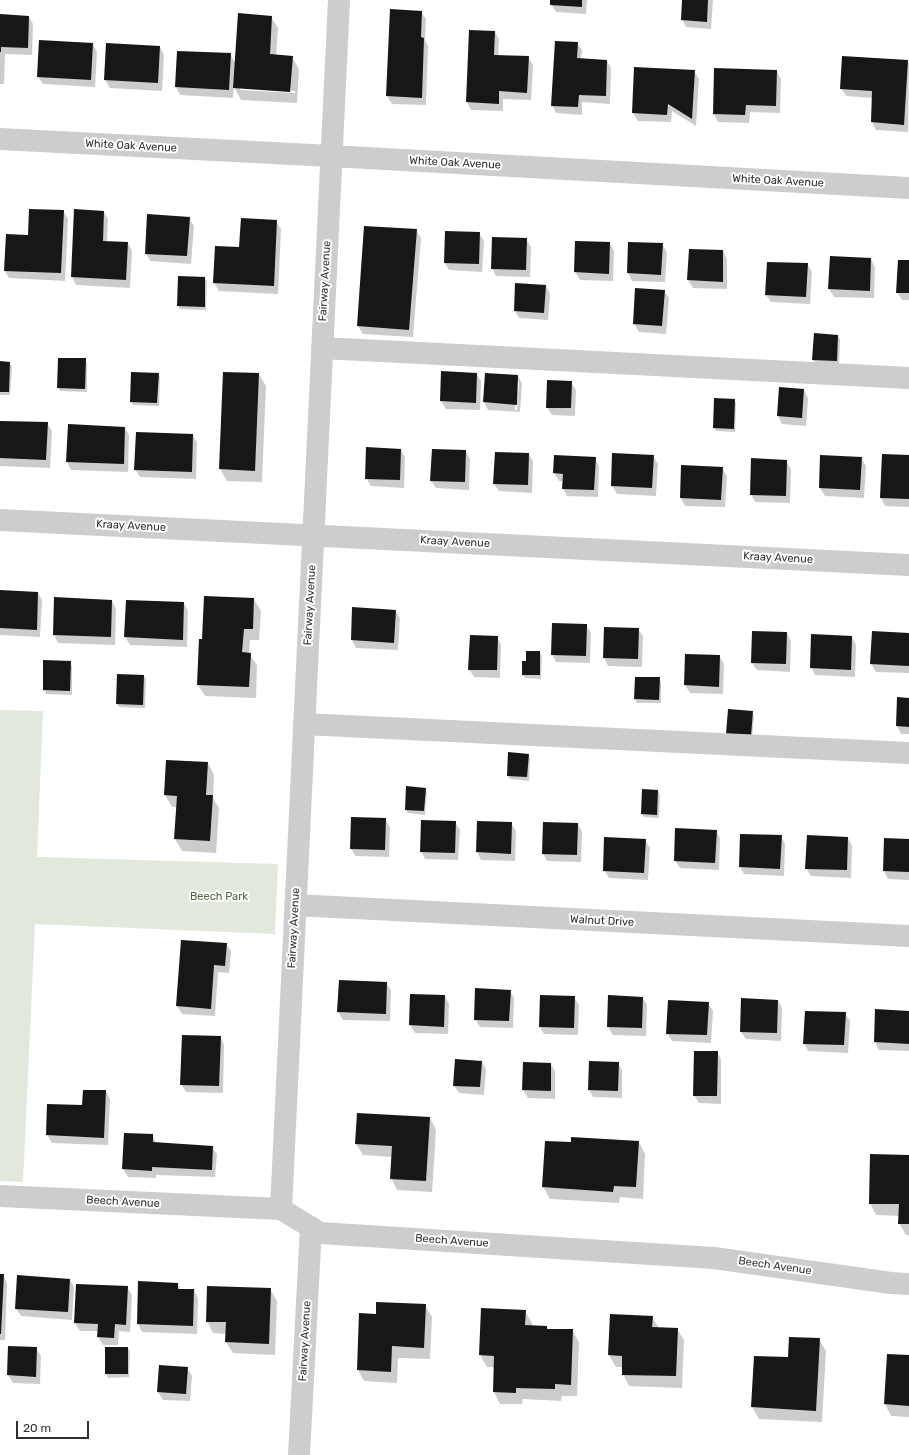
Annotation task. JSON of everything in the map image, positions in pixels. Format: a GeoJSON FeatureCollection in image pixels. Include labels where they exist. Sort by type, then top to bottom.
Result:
{"type":"FeatureCollection","features":[{"type":"Feature","properties":{"kind":"street","name":"Fairway Avenue"},"geometry":{"type":"LineString","coordinates":[[281,1210],[339,0]]}},
{"type":"Feature","properties":{"kind":"street","name":"White Oak Avenue"},"geometry":{"type":"LineString","coordinates":[[0,139],[909,188]]}},
{"type":"Feature","properties":{"kind":"street"},"geometry":{"type":"LineString","coordinates":[[322,348],[909,378]]}},
{"type":"Feature","properties":{"kind":"street","name":"Kraay Avenue"},"geometry":{"type":"LineString","coordinates":[[0,520],[909,565]]}},
{"type":"Feature","properties":{"kind":"street"},"geometry":{"type":"LineString","coordinates":[[304,724],[909,753]]}},
{"type":"Feature","properties":{"kind":"street","name":"Walnut Drive"},"geometry":{"type":"LineString","coordinates":[[296,905],[909,936]]}},
{"type":"Feature","properties":{"kind":"street","name":"Beech Avenue"},"geometry":{"type":"LineString","coordinates":[[0,1196],[281,1210],[320,1233],[714,1258],[891,1283],[909,1284]]}},
{"type":"Feature","properties":{"kind":"street","name":"Fairway Avenue"},"geometry":{"type":"LineString","coordinates":[[299,1455],[311,1227]]}},
{"type":"Feature","properties":{"kind":"green space","name":"Beech Park"},"geometry":{"type":"Polygon","coordinates":[[[0,710],[43,711],[37,857],[278,864],[275,934],[35,924],[23,1182],[0,1181],[0,710]]]}},
{"type":"Feature","properties":{"kind":"building"},"geometry":{"type":"Polygon","coordinates":[[[550,0],[582,0],[582,7],[550,5],[550,0]]]}},
{"type":"Feature","properties":{"kind":"building"},"geometry":{"type":"Polygon","coordinates":[[[682,0],[708,0],[707,22],[681,20],[682,0]]]}},
{"type":"Feature","properties":{"kind":"building"},"geometry":{"type":"Polygon","coordinates":[[[390,9],[422,11],[421,37],[424,38],[422,98],[386,96],[390,9]]]}},
{"type":"Feature","properties":{"kind":"building"},"geometry":{"type":"Polygon","coordinates":[[[238,13],[272,16],[270,54],[293,56],[290,92],[233,88],[238,13]]]}},
{"type":"Feature","properties":{"kind":"building"},"geometry":{"type":"Polygon","coordinates":[[[0,14],[29,16],[28,48],[1,47],[0,52],[0,14]]]}},
{"type":"Feature","properties":{"kind":"building"},"geometry":{"type":"Polygon","coordinates":[[[469,30],[495,31],[494,55],[529,56],[527,93],[499,91],[499,104],[466,102],[469,30]]]}},
{"type":"Feature","properties":{"kind":"building"},"geometry":{"type":"Polygon","coordinates":[[[39,40],[93,43],[91,80],[37,77],[39,40]]]}},
{"type":"Feature","properties":{"kind":"building"},"geometry":{"type":"Polygon","coordinates":[[[555,41],[578,42],[577,58],[607,60],[606,96],[579,95],[578,107],[551,106],[555,41]]]}},
{"type":"Feature","properties":{"kind":"building"},"geometry":{"type":"Polygon","coordinates":[[[106,43],[160,46],[158,83],[104,80],[106,43]]]}},
{"type":"Feature","properties":{"kind":"building"},"geometry":{"type":"Polygon","coordinates":[[[177,51],[231,53],[229,90],[175,87],[177,51]]]}},
{"type":"Feature","properties":{"kind":"building"},"geometry":{"type":"Polygon","coordinates":[[[842,56],[908,60],[904,125],[871,122],[872,91],[840,89],[842,56]]]}},
{"type":"Feature","properties":{"kind":"building"},"geometry":{"type":"Polygon","coordinates":[[[634,67],[695,70],[692,119],[668,104],[667,115],[632,113],[634,67]]]}},
{"type":"Feature","properties":{"kind":"building"},"geometry":{"type":"Polygon","coordinates":[[[714,68],[777,70],[776,106],[746,105],[745,115],[713,114],[714,68]]]}},
{"type":"Feature","properties":{"kind":"building"},"geometry":{"type":"Polygon","coordinates":[[[29,209],[64,210],[61,273],[4,271],[6,234],[28,235],[29,209]]]}},
{"type":"Feature","properties":{"kind":"building"},"geometry":{"type":"Polygon","coordinates":[[[74,209],[104,211],[103,241],[128,242],[126,280],[71,277],[74,209]]]}},
{"type":"Feature","properties":{"kind":"building"},"geometry":{"type":"Polygon","coordinates":[[[147,214],[190,217],[187,256],[145,254],[147,214]]]}},
{"type":"Feature","properties":{"kind":"building"},"geometry":{"type":"Polygon","coordinates":[[[241,218],[277,220],[274,286],[213,283],[215,246],[239,247],[241,218]]]}},
{"type":"Feature","properties":{"kind":"building"},"geometry":{"type":"Polygon","coordinates":[[[364,226],[417,229],[409,330],[357,326],[364,226]]]}},
{"type":"Feature","properties":{"kind":"building"},"geometry":{"type":"Polygon","coordinates":[[[445,231],[480,232],[479,264],[444,263],[445,231]]]}},
{"type":"Feature","properties":{"kind":"building"},"geometry":{"type":"Polygon","coordinates":[[[492,237],[527,238],[526,270],[491,269],[492,237]]]}},
{"type":"Feature","properties":{"kind":"building"},"geometry":{"type":"Polygon","coordinates":[[[575,241],[610,242],[609,274],[574,272],[575,241]]]}},
{"type":"Feature","properties":{"kind":"building"},"geometry":{"type":"Polygon","coordinates":[[[628,242],[663,243],[661,275],[627,273],[628,242]]]}},
{"type":"Feature","properties":{"kind":"building"},"geometry":{"type":"Polygon","coordinates":[[[689,249],[723,250],[723,282],[687,280],[689,249]]]}},
{"type":"Feature","properties":{"kind":"building"},"geometry":{"type":"Polygon","coordinates":[[[830,256],[871,258],[870,291],[828,289],[830,256]]]}},
{"type":"Feature","properties":{"kind":"building"},"geometry":{"type":"Polygon","coordinates":[[[898,260],[909,260],[909,293],[896,293],[898,260]]]}},
{"type":"Feature","properties":{"kind":"building"},"geometry":{"type":"Polygon","coordinates":[[[767,262],[808,263],[806,297],[765,295],[767,262]]]}},
{"type":"Feature","properties":{"kind":"building"},"geometry":{"type":"Polygon","coordinates":[[[178,276],[205,277],[205,307],[177,306],[178,276]]]}},
{"type":"Feature","properties":{"kind":"building"},"geometry":{"type":"Polygon","coordinates":[[[515,283],[546,285],[544,313],[514,311],[515,283]]]}},
{"type":"Feature","properties":{"kind":"building"},"geometry":{"type":"Polygon","coordinates":[[[635,288],[665,290],[662,326],[633,324],[635,288]]]}},
{"type":"Feature","properties":{"kind":"building"},"geometry":{"type":"Polygon","coordinates":[[[814,333],[838,335],[837,361],[812,360],[814,333]]]}},
{"type":"Feature","properties":{"kind":"building"},"geometry":{"type":"Polygon","coordinates":[[[58,358],[86,358],[85,389],[57,388],[58,358]]]}},
{"type":"Feature","properties":{"kind":"building"},"geometry":{"type":"Polygon","coordinates":[[[0,361],[10,362],[9,392],[0,392],[0,361]]]}},
{"type":"Feature","properties":{"kind":"building"},"geometry":{"type":"Polygon","coordinates":[[[441,371],[477,373],[476,403],[440,401],[441,371]]]}},
{"type":"Feature","properties":{"kind":"building"},"geometry":{"type":"Polygon","coordinates":[[[131,372],[159,373],[157,403],[130,402],[131,372]]]}},
{"type":"Feature","properties":{"kind":"building"},"geometry":{"type":"Polygon","coordinates":[[[223,372],[259,373],[255,471],[219,469],[223,372]]]}},
{"type":"Feature","properties":{"kind":"building"},"geometry":{"type":"Polygon","coordinates":[[[485,373],[518,375],[517,405],[483,402],[485,373]]]}},
{"type":"Feature","properties":{"kind":"building"},"geometry":{"type":"Polygon","coordinates":[[[547,380],[572,381],[571,408],[546,408],[547,380]]]}},
{"type":"Feature","properties":{"kind":"building"},"geometry":{"type":"Polygon","coordinates":[[[779,387],[804,389],[802,418],[777,416],[779,387]]]}},
{"type":"Feature","properties":{"kind":"building"},"geometry":{"type":"Polygon","coordinates":[[[714,398],[735,399],[734,429],[713,428],[714,398]]]}},
{"type":"Feature","properties":{"kind":"building"},"geometry":{"type":"Polygon","coordinates":[[[0,421],[48,422],[46,460],[0,458],[0,421]]]}},
{"type":"Feature","properties":{"kind":"building"},"geometry":{"type":"Polygon","coordinates":[[[68,424],[125,427],[124,464],[66,462],[68,424]]]}},
{"type":"Feature","properties":{"kind":"building"},"geometry":{"type":"Polygon","coordinates":[[[136,432],[193,434],[192,472],[134,470],[136,432]]]}},
{"type":"Feature","properties":{"kind":"building"},"geometry":{"type":"Polygon","coordinates":[[[366,447],[401,449],[400,480],[365,479],[366,447]]]}},
{"type":"Feature","properties":{"kind":"building"},"geometry":{"type":"Polygon","coordinates":[[[432,449],[466,450],[465,482],[430,481],[432,449]]]}},
{"type":"Feature","properties":{"kind":"building"},"geometry":{"type":"Polygon","coordinates":[[[495,452],[529,453],[528,485],[493,484],[495,452]]]}},
{"type":"Feature","properties":{"kind":"building"},"geometry":{"type":"Polygon","coordinates":[[[612,453],[654,455],[652,488],[611,486],[612,453]]]}},
{"type":"Feature","properties":{"kind":"building"},"geometry":{"type":"Polygon","coordinates":[[[882,454],[909,455],[909,499],[880,498],[882,454]]]}},
{"type":"Feature","properties":{"kind":"building"},"geometry":{"type":"Polygon","coordinates":[[[554,455],[596,457],[594,490],[562,489],[563,474],[553,473],[554,455]]]}},
{"type":"Feature","properties":{"kind":"building"},"geometry":{"type":"Polygon","coordinates":[[[820,455],[862,457],[860,490],[819,488],[820,455]]]}},
{"type":"Feature","properties":{"kind":"building"},"geometry":{"type":"Polygon","coordinates":[[[751,458],[787,460],[786,496],[750,495],[751,458]]]}},
{"type":"Feature","properties":{"kind":"building"},"geometry":{"type":"Polygon","coordinates":[[[681,465],[723,467],[721,500],[680,498],[681,465]]]}},
{"type":"Feature","properties":{"kind":"building"},"geometry":{"type":"Polygon","coordinates":[[[0,590],[38,592],[37,630],[0,628],[0,590]]]}},
{"type":"Feature","properties":{"kind":"building"},"geometry":{"type":"Polygon","coordinates":[[[204,596],[254,598],[253,629],[244,629],[242,652],[251,653],[249,687],[197,685],[199,639],[202,639],[204,596]]]}},
{"type":"Feature","properties":{"kind":"building"},"geometry":{"type":"Polygon","coordinates":[[[54,597],[112,600],[111,637],[53,635],[54,597]]]}},
{"type":"Feature","properties":{"kind":"building"},"geometry":{"type":"Polygon","coordinates":[[[126,600],[184,602],[183,640],[124,637],[126,600]]]}},
{"type":"Feature","properties":{"kind":"building"},"geometry":{"type":"Polygon","coordinates":[[[352,607],[396,610],[394,643],[351,640],[352,607]]]}},
{"type":"Feature","properties":{"kind":"building"},"geometry":{"type":"Polygon","coordinates":[[[552,623],[587,624],[586,656],[551,655],[552,623]]]}},
{"type":"Feature","properties":{"kind":"building"},"geometry":{"type":"Polygon","coordinates":[[[604,627],[639,628],[638,659],[603,658],[604,627]]]}},
{"type":"Feature","properties":{"kind":"building"},"geometry":{"type":"Polygon","coordinates":[[[752,631],[787,632],[786,664],[751,663],[752,631]]]}},
{"type":"Feature","properties":{"kind":"building"},"geometry":{"type":"Polygon","coordinates":[[[872,631],[909,633],[909,666],[870,664],[872,631]]]}},
{"type":"Feature","properties":{"kind":"building"},"geometry":{"type":"Polygon","coordinates":[[[811,634],[852,636],[851,670],[810,668],[811,634]]]}},
{"type":"Feature","properties":{"kind":"building"},"geometry":{"type":"Polygon","coordinates":[[[470,635],[498,636],[497,670],[468,670],[470,635]]]}},
{"type":"Feature","properties":{"kind":"building"},"geometry":{"type":"Polygon","coordinates":[[[526,651],[540,651],[540,675],[522,675],[522,661],[526,661],[526,651]]]}},
{"type":"Feature","properties":{"kind":"building"},"geometry":{"type":"Polygon","coordinates":[[[685,654],[720,655],[719,687],[684,685],[685,654]]]}},
{"type":"Feature","properties":{"kind":"building"},"geometry":{"type":"Polygon","coordinates":[[[43,660],[71,661],[70,691],[43,690],[43,660]]]}},
{"type":"Feature","properties":{"kind":"building"},"geometry":{"type":"Polygon","coordinates":[[[117,674],[144,675],[143,705],[116,704],[117,674]]]}},
{"type":"Feature","properties":{"kind":"building"},"geometry":{"type":"Polygon","coordinates":[[[635,677],[660,677],[659,700],[634,699],[635,677]]]}},
{"type":"Feature","properties":{"kind":"building"},"geometry":{"type":"Polygon","coordinates":[[[897,697],[909,698],[909,727],[896,726],[897,697]]]}},
{"type":"Feature","properties":{"kind":"building"},"geometry":{"type":"Polygon","coordinates":[[[728,709],[753,711],[751,736],[726,734],[728,709]]]}},
{"type":"Feature","properties":{"kind":"building"},"geometry":{"type":"Polygon","coordinates":[[[508,752],[529,754],[527,777],[507,776],[508,752]]]}},
{"type":"Feature","properties":{"kind":"building"},"geometry":{"type":"Polygon","coordinates":[[[166,760],[208,762],[206,795],[213,795],[210,841],[174,839],[177,796],[164,795],[166,760]]]}},
{"type":"Feature","properties":{"kind":"building"},"geometry":{"type":"Polygon","coordinates":[[[406,786],[426,788],[424,811],[405,810],[406,786]]]}},
{"type":"Feature","properties":{"kind":"building"},"geometry":{"type":"Polygon","coordinates":[[[642,789],[658,790],[657,815],[641,814],[642,789]]]}},
{"type":"Feature","properties":{"kind":"building"},"geometry":{"type":"Polygon","coordinates":[[[351,817],[386,818],[385,850],[350,849],[351,817]]]}},
{"type":"Feature","properties":{"kind":"building"},"geometry":{"type":"Polygon","coordinates":[[[421,820],[456,821],[455,853],[420,852],[421,820]]]}},
{"type":"Feature","properties":{"kind":"building"},"geometry":{"type":"Polygon","coordinates":[[[477,821],[512,822],[511,854],[476,852],[477,821]]]}},
{"type":"Feature","properties":{"kind":"building"},"geometry":{"type":"Polygon","coordinates":[[[543,822],[578,823],[577,855],[542,854],[543,822]]]}},
{"type":"Feature","properties":{"kind":"building"},"geometry":{"type":"Polygon","coordinates":[[[675,828],[717,830],[715,863],[674,861],[675,828]]]}},
{"type":"Feature","properties":{"kind":"building"},"geometry":{"type":"Polygon","coordinates":[[[740,834],[782,835],[780,869],[739,867],[740,834]]]}},
{"type":"Feature","properties":{"kind":"building"},"geometry":{"type":"Polygon","coordinates":[[[807,835],[848,837],[847,870],[805,869],[807,835]]]}},
{"type":"Feature","properties":{"kind":"building"},"geometry":{"type":"Polygon","coordinates":[[[604,837],[646,839],[644,873],[603,871],[604,837]]]}},
{"type":"Feature","properties":{"kind":"building"},"geometry":{"type":"Polygon","coordinates":[[[884,838],[909,839],[909,872],[883,871],[884,838]]]}},
{"type":"Feature","properties":{"kind":"building"},"geometry":{"type":"Polygon","coordinates":[[[181,940],[227,943],[225,966],[214,965],[211,1009],[176,1006],[181,940]]]}},
{"type":"Feature","properties":{"kind":"building"},"geometry":{"type":"Polygon","coordinates":[[[339,980],[387,982],[386,1014],[337,1012],[339,980]]]}},
{"type":"Feature","properties":{"kind":"building"},"geometry":{"type":"Polygon","coordinates":[[[475,988],[511,990],[509,1021],[474,1020],[475,988]]]}},
{"type":"Feature","properties":{"kind":"building"},"geometry":{"type":"Polygon","coordinates":[[[410,994],[445,995],[444,1027],[409,1025],[410,994]]]}},
{"type":"Feature","properties":{"kind":"building"},"geometry":{"type":"Polygon","coordinates":[[[540,995],[575,996],[574,1028],[539,1027],[540,995]]]}},
{"type":"Feature","properties":{"kind":"building"},"geometry":{"type":"Polygon","coordinates":[[[608,995],[643,997],[642,1028],[607,1027],[608,995]]]}},
{"type":"Feature","properties":{"kind":"building"},"geometry":{"type":"Polygon","coordinates":[[[741,998],[778,1000],[777,1033],[740,1032],[741,998]]]}},
{"type":"Feature","properties":{"kind":"building"},"geometry":{"type":"Polygon","coordinates":[[[668,1000],[709,1002],[707,1035],[666,1034],[668,1000]]]}},
{"type":"Feature","properties":{"kind":"building"},"geometry":{"type":"Polygon","coordinates":[[[875,1009],[909,1011],[909,1044],[874,1042],[875,1009]]]}},
{"type":"Feature","properties":{"kind":"building"},"geometry":{"type":"Polygon","coordinates":[[[805,1011],[846,1012],[844,1045],[803,1044],[805,1011]]]}},
{"type":"Feature","properties":{"kind":"building"},"geometry":{"type":"Polygon","coordinates":[[[182,1035],[221,1036],[219,1086],[180,1085],[182,1035]]]}},
{"type":"Feature","properties":{"kind":"building"},"geometry":{"type":"Polygon","coordinates":[[[694,1051],[718,1051],[717,1096],[693,1096],[694,1051]]]}},
{"type":"Feature","properties":{"kind":"building"},"geometry":{"type":"Polygon","coordinates":[[[455,1059],[482,1061],[480,1087],[453,1086],[455,1059]]]}},
{"type":"Feature","properties":{"kind":"building"},"geometry":{"type":"Polygon","coordinates":[[[589,1061],[619,1062],[618,1091],[588,1090],[589,1061]]]}},
{"type":"Feature","properties":{"kind":"building"},"geometry":{"type":"Polygon","coordinates":[[[523,1062],[551,1063],[551,1091],[522,1090],[523,1062]]]}},
{"type":"Feature","properties":{"kind":"building"},"geometry":{"type":"Polygon","coordinates":[[[83,1090],[106,1090],[104,1138],[46,1135],[47,1104],[82,1105],[83,1090]]]}},
{"type":"Feature","properties":{"kind":"building"},"geometry":{"type":"Polygon","coordinates":[[[357,1113],[430,1117],[426,1181],[390,1179],[392,1146],[355,1144],[357,1113]]]}},
{"type":"Feature","properties":{"kind":"building"},"geometry":{"type":"Polygon","coordinates":[[[124,1133],[153,1134],[153,1142],[213,1146],[212,1170],[152,1167],[152,1171],[122,1169],[124,1133]]]}},
{"type":"Feature","properties":{"kind":"building"},"geometry":{"type":"Polygon","coordinates":[[[571,1137],[639,1141],[636,1187],[614,1186],[613,1192],[542,1187],[545,1141],[571,1142],[571,1137]]]}},
{"type":"Feature","properties":{"kind":"building"},"geometry":{"type":"Polygon","coordinates":[[[870,1154],[909,1155],[909,1224],[898,1224],[899,1204],[869,1204],[870,1154]]]}},
{"type":"Feature","properties":{"kind":"building"},"geometry":{"type":"Polygon","coordinates":[[[0,1274],[4,1274],[1,1334],[0,1334],[0,1274]]]}},
{"type":"Feature","properties":{"kind":"building"},"geometry":{"type":"Polygon","coordinates":[[[17,1275],[70,1279],[68,1312],[15,1309],[17,1275]]]}},
{"type":"Feature","properties":{"kind":"building"},"geometry":{"type":"Polygon","coordinates":[[[138,1281],[178,1283],[178,1289],[194,1289],[193,1326],[137,1324],[138,1281]]]}},
{"type":"Feature","properties":{"kind":"building"},"geometry":{"type":"Polygon","coordinates":[[[76,1284],[128,1286],[126,1325],[115,1324],[114,1338],[97,1337],[98,1324],[74,1323],[76,1284]]]}},
{"type":"Feature","properties":{"kind":"building"},"geometry":{"type":"Polygon","coordinates":[[[207,1286],[271,1288],[269,1344],[225,1342],[226,1322],[206,1322],[207,1286]]]}},
{"type":"Feature","properties":{"kind":"building"},"geometry":{"type":"Polygon","coordinates":[[[376,1302],[426,1304],[424,1348],[392,1346],[391,1372],[357,1370],[359,1313],[376,1314],[376,1302]]]}},
{"type":"Feature","properties":{"kind":"building"},"geometry":{"type":"Polygon","coordinates":[[[481,1308],[526,1310],[525,1325],[547,1326],[547,1329],[573,1329],[571,1385],[555,1384],[555,1389],[516,1388],[516,1393],[493,1392],[494,1356],[479,1355],[481,1308]]]}},
{"type":"Feature","properties":{"kind":"building"},"geometry":{"type":"Polygon","coordinates":[[[610,1314],[653,1316],[652,1327],[678,1328],[676,1376],[622,1375],[622,1356],[608,1355],[610,1314]]]}},
{"type":"Feature","properties":{"kind":"building"},"geometry":{"type":"Polygon","coordinates":[[[789,1337],[820,1338],[816,1411],[751,1407],[754,1356],[788,1357],[789,1337]]]}},
{"type":"Feature","properties":{"kind":"building"},"geometry":{"type":"Polygon","coordinates":[[[8,1346],[37,1347],[36,1377],[7,1375],[8,1346]]]}},
{"type":"Feature","properties":{"kind":"building"},"geometry":{"type":"Polygon","coordinates":[[[105,1347],[128,1347],[128,1374],[105,1374],[105,1347]]]}},
{"type":"Feature","properties":{"kind":"building"},"geometry":{"type":"Polygon","coordinates":[[[887,1354],[909,1355],[909,1406],[884,1404],[887,1354]]]}},
{"type":"Feature","properties":{"kind":"building"},"geometry":{"type":"Polygon","coordinates":[[[159,1365],[188,1367],[186,1394],[157,1392],[159,1365]]]}}]}
